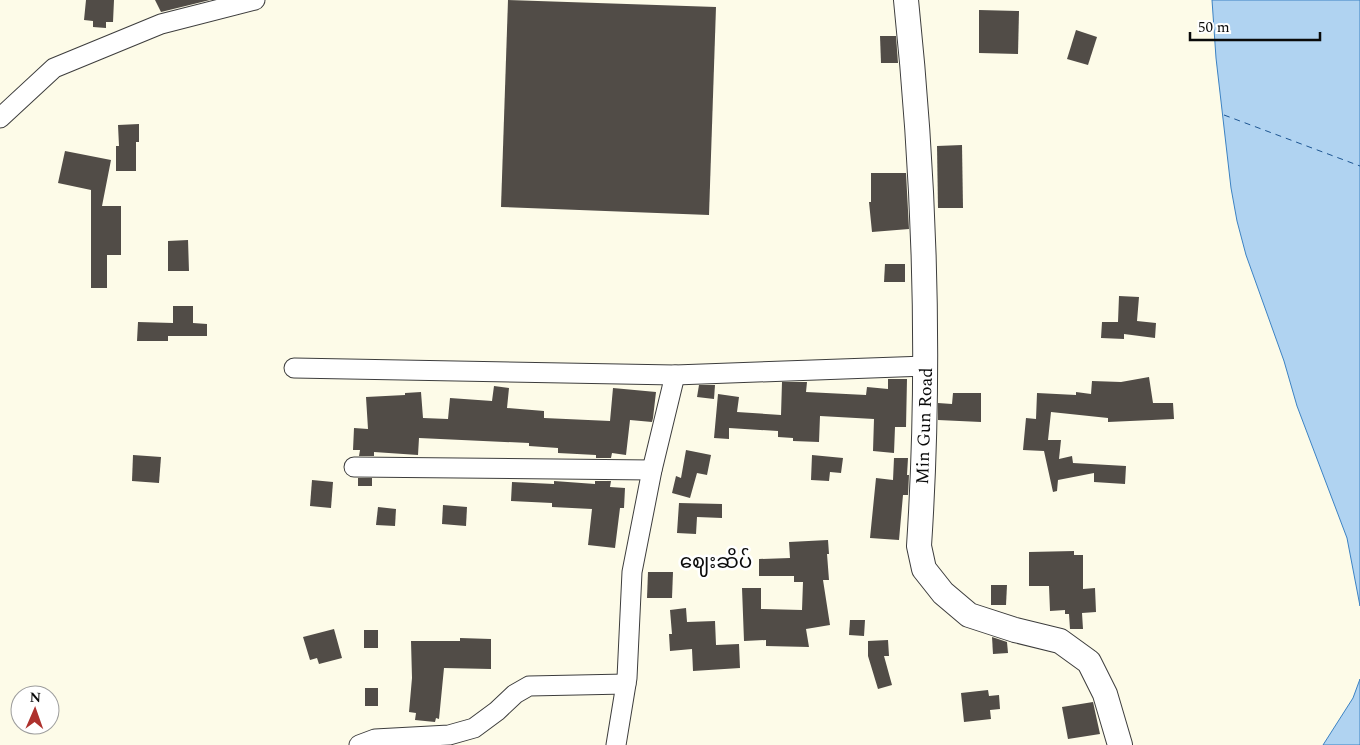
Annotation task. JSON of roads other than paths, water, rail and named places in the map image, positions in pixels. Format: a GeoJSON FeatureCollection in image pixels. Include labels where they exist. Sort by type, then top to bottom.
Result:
{"type":"FeatureCollection","features":[{"type":"Feature","properties":{"kind":"street"},"geometry":{"type":"LineString","coordinates":[[0,118],[54,68],[161,24],[255,0]]}},
{"type":"Feature","properties":{"kind":"street","name":"Min Gun Road"},"geometry":{"type":"LineString","coordinates":[[906,0],[916,94],[924,260],[926,366],[919,546],[924,569],[943,593],[969,615],[1015,630],[1060,641],[1088,662],[1105,694],[1120,745]]}},
{"type":"Feature","properties":{"kind":"street"},"geometry":{"type":"LineString","coordinates":[[294,368],[675,375],[926,366]]}},
{"type":"Feature","properties":{"kind":"street"},"geometry":{"type":"LineString","coordinates":[[616,745],[626,684],[632,572],[652,470],[675,375]]}},
{"type":"Feature","properties":{"kind":"street"},"geometry":{"type":"LineString","coordinates":[[354,467],[652,470]]}},
{"type":"Feature","properties":{"kind":"street"},"geometry":{"type":"LineString","coordinates":[[359,745],[375,738],[449,735],[474,728],[497,711],[515,694],[530,686],[626,684]]}},
{"type":"Feature","properties":{"kind":"water"},"geometry":{"type":"Polygon","coordinates":[[[1212,0],[1360,0],[1360,606],[1347,538],[1297,406],[1284,361],[1246,255],[1237,221],[1231,188],[1216,58],[1212,0]]]}},
{"type":"Feature","properties":{"kind":"water"},"geometry":{"type":"Polygon","coordinates":[[[1360,679],[1360,745],[1323,745],[1353,698],[1360,679]]]}},
{"type":"Feature","properties":{"kind":"district","name":"ဈေးဆိပ်"},"geometry":{"type":"Point","coordinates":[716,561]}}]}
